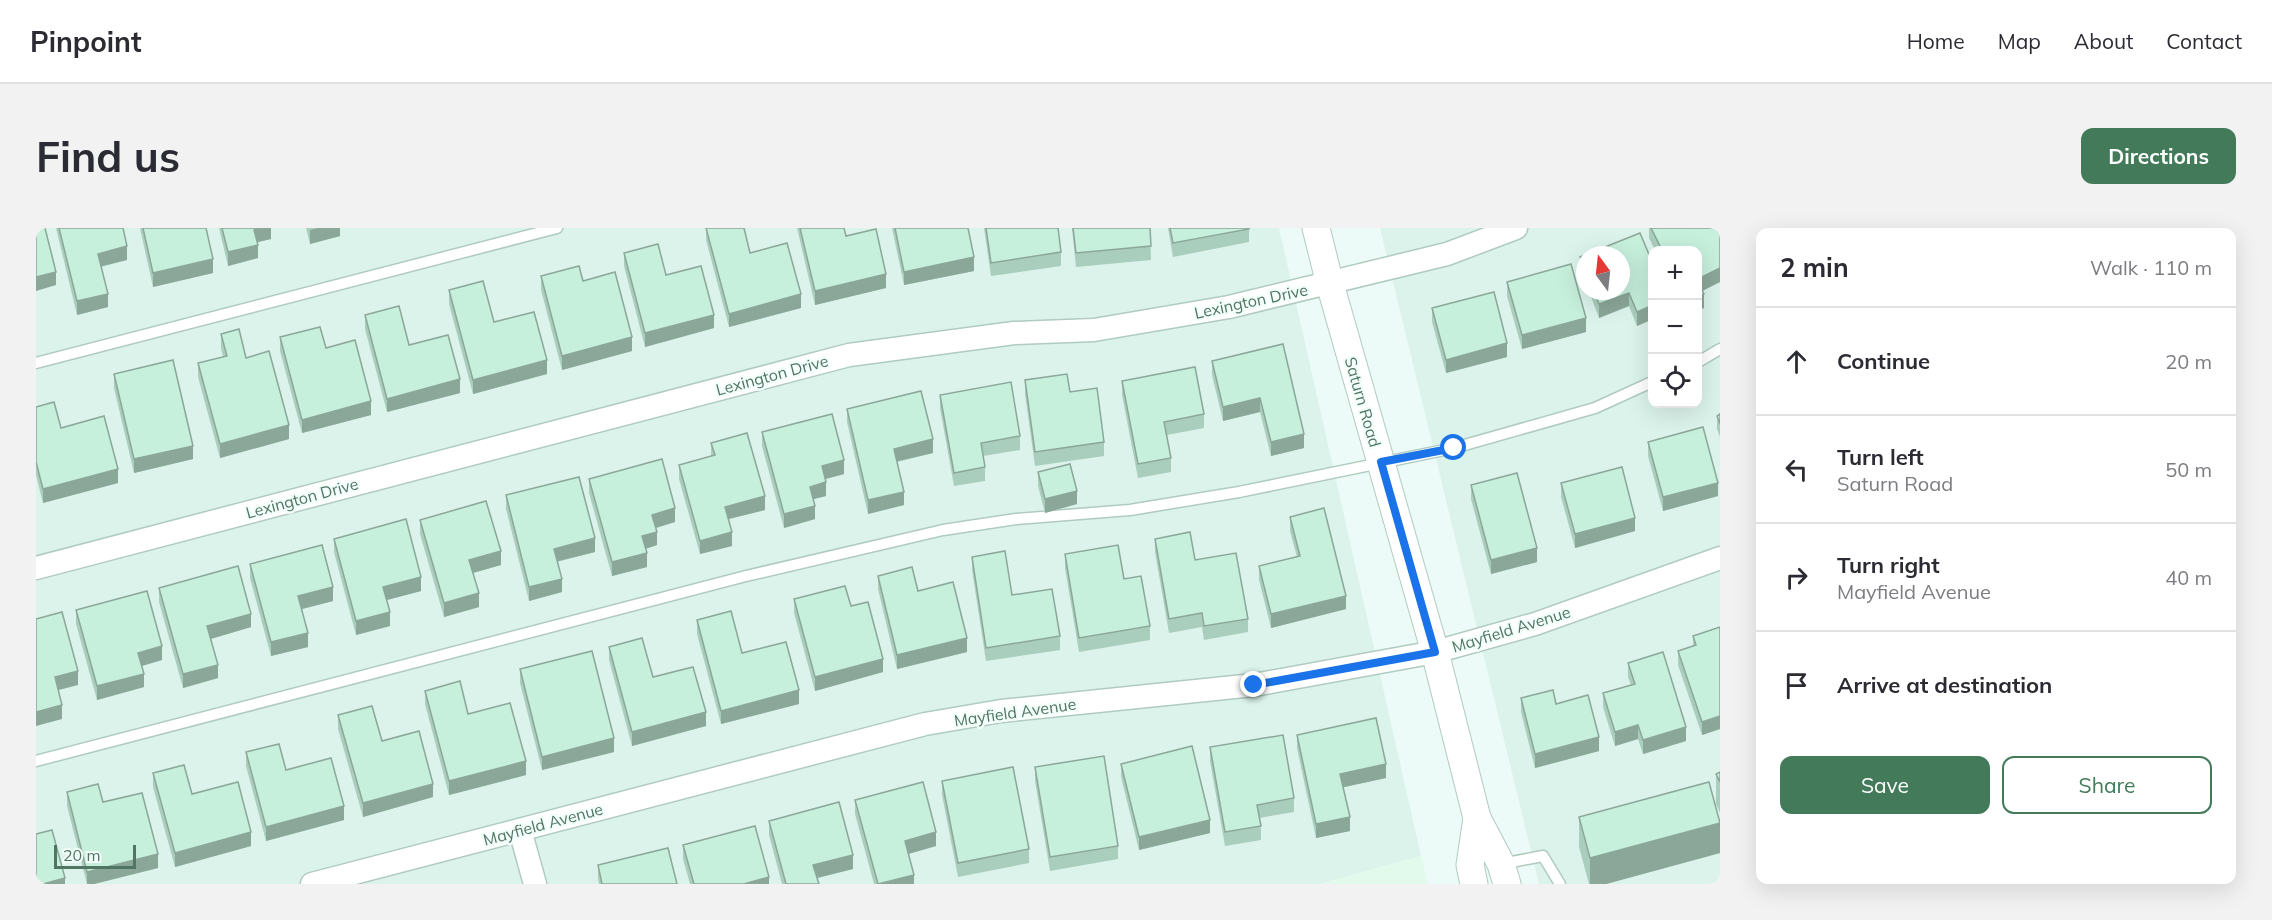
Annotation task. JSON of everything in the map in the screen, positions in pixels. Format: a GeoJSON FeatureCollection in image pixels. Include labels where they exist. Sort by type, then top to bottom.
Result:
{"type":"FeatureCollection","features":[{"type":"Feature","properties":{"kind":"street","name":"Saturn Road"},"geometry":{"type":"LineString","coordinates":[[1316,228],[1435,652],[1477,818],[1504,874]]}},
{"type":"Feature","properties":{"kind":"street","name":"Lexington Drive"},"geometry":{"type":"LineString","coordinates":[[36,568],[849,355],[1014,333],[1094,330],[1229,307],[1447,254],[1516,228]]}},
{"type":"Feature","properties":{"kind":"street","name":"Mayfield Avenue"},"geometry":{"type":"LineString","coordinates":[[312,884],[925,724],[1001,711],[1254,685],[1435,652],[1535,624],[1720,558]]}},
{"type":"Feature","properties":{"kind":"street","name":"Saturn Road"},"geometry":{"type":"LineString","coordinates":[[1474,884],[1470,865],[1477,818]]}},
{"type":"Feature","properties":{"kind":"street"},"geometry":{"type":"LineString","coordinates":[[520,830],[535,884]]}},
{"type":"Feature","properties":{"kind":"lane"},"geometry":{"type":"LineString","coordinates":[[36,363],[557,228]]}},
{"type":"Feature","properties":{"kind":"lane"},"geometry":{"type":"LineString","coordinates":[[1702,360],[1720,349]]}},
{"type":"Feature","properties":{"kind":"lane"},"geometry":{"type":"LineString","coordinates":[[36,761],[734,579],[943,530],[1016,519],[1130,510],[1239,492],[1454,448],[1595,408],[1648,384]]}},
{"type":"Feature","properties":{"kind":"lane"},"geometry":{"type":"LineString","coordinates":[[1504,874],[1543,856],[1560,884]]}},
{"type":"Feature","properties":{"kind":"shaded area"},"geometry":{"type":"Polygon","coordinates":[[[36,228],[1279,228],[1421,856],[1320,884],[36,884],[36,228]]]}},
{"type":"Feature","properties":{"kind":"shaded area"},"geometry":{"type":"Polygon","coordinates":[[[1380,228],[1720,228],[1720,884],[1539,884],[1380,228]]]}},
{"type":"Feature","properties":{"kind":"shaded area"},"geometry":{"type":"Polygon","coordinates":[[[1421,856],[1428,884],[1320,884],[1421,856]]]}},
{"type":"Feature","properties":{"kind":"building"},"geometry":{"type":"Polygon","coordinates":[[[45,228],[56,272],[36,277],[36,229],[45,228]]]}},
{"type":"Feature","properties":{"kind":"building"},"geometry":{"type":"Polygon","coordinates":[[[59,228],[123,228],[127,246],[98,254],[108,294],[77,301],[59,228]]]}},
{"type":"Feature","properties":{"kind":"building"},"geometry":{"type":"Polygon","coordinates":[[[143,228],[206,228],[213,259],[153,273],[143,228]]]}},
{"type":"Feature","properties":{"kind":"building"},"geometry":{"type":"Polygon","coordinates":[[[222,228],[259,228],[254,230],[258,245],[228,252],[222,228]]]}},
{"type":"Feature","properties":{"kind":"building"},"geometry":{"type":"Polygon","coordinates":[[[706,228],[744,228],[750,253],[787,243],[801,294],[729,314],[706,228]]]}},
{"type":"Feature","properties":{"kind":"building"},"geometry":{"type":"Polygon","coordinates":[[[800,228],[844,228],[846,236],[876,229],[886,274],[815,291],[800,228]]]}},
{"type":"Feature","properties":{"kind":"building"},"geometry":{"type":"Polygon","coordinates":[[[895,228],[968,228],[974,257],[904,272],[895,228]]]}},
{"type":"Feature","properties":{"kind":"building"},"geometry":{"type":"Polygon","coordinates":[[[986,228],[1058,228],[1061,252],[991,263],[986,228]]]}},
{"type":"Feature","properties":{"kind":"building"},"geometry":{"type":"Polygon","coordinates":[[[1073,228],[1150,228],[1151,246],[1076,253],[1073,228]]]}},
{"type":"Feature","properties":{"kind":"building"},"geometry":{"type":"Polygon","coordinates":[[[1170,228],[1249,228],[1249,229],[1173,243],[1170,228]]]}},
{"type":"Feature","properties":{"kind":"building"},"geometry":{"type":"Polygon","coordinates":[[[1651,228],[1720,228],[1720,268],[1702,277],[1702,246],[1660,246],[1651,228]]]}},
{"type":"Feature","properties":{"kind":"building"},"geometry":{"type":"Polygon","coordinates":[[[1640,233],[1648,252],[1648,307],[1637,312],[1630,295],[1630,246],[1608,246],[1640,233]]]}},
{"type":"Feature","properties":{"kind":"building"},"geometry":{"type":"Polygon","coordinates":[[[658,244],[666,275],[701,266],[714,315],[645,333],[624,253],[658,244]]]}},
{"type":"Feature","properties":{"kind":"building"},"geometry":{"type":"Polygon","coordinates":[[[1571,264],[1576,282],[1576,300],[1581,300],[1586,318],[1522,335],[1507,282],[1571,264]]]}},
{"type":"Feature","properties":{"kind":"building"},"geometry":{"type":"Polygon","coordinates":[[[579,266],[583,281],[615,272],[632,337],[562,356],[541,276],[579,266]]]}},
{"type":"Feature","properties":{"kind":"building"},"geometry":{"type":"Polygon","coordinates":[[[483,281],[494,322],[534,312],[547,360],[473,380],[449,290],[483,281]]]}},
{"type":"Feature","properties":{"kind":"building"},"geometry":{"type":"Polygon","coordinates":[[[1494,292],[1507,343],[1446,360],[1432,308],[1494,292]]]}},
{"type":"Feature","properties":{"kind":"building"},"geometry":{"type":"Polygon","coordinates":[[[1597,300],[1610,300],[1599,304],[1597,300]]]}},
{"type":"Feature","properties":{"kind":"building"},"geometry":{"type":"Polygon","coordinates":[[[399,306],[409,345],[448,335],[460,379],[387,399],[365,315],[399,306]]]}},
{"type":"Feature","properties":{"kind":"building"},"geometry":{"type":"Polygon","coordinates":[[[320,327],[326,348],[355,340],[371,401],[302,420],[280,337],[320,327]]]}},
{"type":"Feature","properties":{"kind":"building"},"geometry":{"type":"Polygon","coordinates":[[[239,329],[246,358],[269,351],[289,425],[220,444],[198,363],[227,356],[221,334],[239,329]]]}},
{"type":"Feature","properties":{"kind":"building"},"geometry":{"type":"Polygon","coordinates":[[[1283,344],[1304,434],[1271,442],[1260,398],[1223,407],[1212,361],[1283,344]]]}},
{"type":"Feature","properties":{"kind":"building"},"geometry":{"type":"Polygon","coordinates":[[[173,360],[193,446],[134,459],[114,374],[173,360]]]}},
{"type":"Feature","properties":{"kind":"building"},"geometry":{"type":"Polygon","coordinates":[[[1195,367],[1204,414],[1164,422],[1171,458],[1138,464],[1122,381],[1195,367]]]}},
{"type":"Feature","properties":{"kind":"building"},"geometry":{"type":"Polygon","coordinates":[[[1067,374],[1070,392],[1097,388],[1104,442],[1035,452],[1025,380],[1067,374]]]}},
{"type":"Feature","properties":{"kind":"building"},"geometry":{"type":"Polygon","coordinates":[[[1011,382],[1020,436],[981,443],[985,467],[954,473],[940,395],[1011,382]]]}},
{"type":"Feature","properties":{"kind":"building"},"geometry":{"type":"Polygon","coordinates":[[[921,391],[933,439],[894,449],[904,492],[868,500],[847,409],[921,391]]]}},
{"type":"Feature","properties":{"kind":"building"},"geometry":{"type":"Polygon","coordinates":[[[54,402],[61,428],[104,416],[118,469],[43,489],[36,462],[36,407],[54,402]]]}},
{"type":"Feature","properties":{"kind":"building"},"geometry":{"type":"Polygon","coordinates":[[[832,414],[844,460],[822,466],[826,482],[810,487],[815,506],[784,514],[762,432],[832,414]]]}},
{"type":"Feature","properties":{"kind":"building"},"geometry":{"type":"Polygon","coordinates":[[[1703,427],[1718,483],[1663,497],[1648,442],[1703,427]]]}},
{"type":"Feature","properties":{"kind":"building"},"geometry":{"type":"Polygon","coordinates":[[[747,433],[765,496],[725,507],[732,532],[700,541],[679,465],[715,455],[711,443],[747,433]]]}},
{"type":"Feature","properties":{"kind":"building"},"geometry":{"type":"Polygon","coordinates":[[[662,459],[675,508],[652,515],[657,532],[642,536],[647,553],[612,562],[589,479],[662,459]]]}},
{"type":"Feature","properties":{"kind":"building"},"geometry":{"type":"Polygon","coordinates":[[[1070,464],[1077,491],[1045,499],[1038,472],[1070,464]]]}},
{"type":"Feature","properties":{"kind":"building"},"geometry":{"type":"Polygon","coordinates":[[[1622,467],[1635,518],[1575,534],[1561,483],[1622,467]]]}},
{"type":"Feature","properties":{"kind":"building"},"geometry":{"type":"Polygon","coordinates":[[[1517,473],[1537,548],[1491,560],[1471,485],[1517,473]]]}},
{"type":"Feature","properties":{"kind":"building"},"geometry":{"type":"Polygon","coordinates":[[[579,477],[595,538],[554,549],[562,579],[529,587],[506,495],[579,477]]]}},
{"type":"Feature","properties":{"kind":"building"},"geometry":{"type":"Polygon","coordinates":[[[486,501],[501,551],[469,560],[479,593],[444,603],[420,520],[486,501]]]}},
{"type":"Feature","properties":{"kind":"building"},"geometry":{"type":"Polygon","coordinates":[[[1324,508],[1346,596],[1271,614],[1259,566],[1300,556],[1290,517],[1324,508]]]}},
{"type":"Feature","properties":{"kind":"building"},"geometry":{"type":"Polygon","coordinates":[[[406,519],[421,577],[383,587],[390,612],[356,621],[334,539],[406,519]]]}},
{"type":"Feature","properties":{"kind":"building"},"geometry":{"type":"Polygon","coordinates":[[[1190,532],[1195,560],[1236,553],[1248,619],[1204,626],[1202,613],[1169,619],[1155,539],[1190,532]]]}},
{"type":"Feature","properties":{"kind":"building"},"geometry":{"type":"Polygon","coordinates":[[[322,545],[333,587],[298,596],[308,633],[271,642],[250,564],[322,545]]]}},
{"type":"Feature","properties":{"kind":"building"},"geometry":{"type":"Polygon","coordinates":[[[1118,545],[1124,579],[1141,576],[1150,626],[1079,638],[1065,554],[1118,545]]]}},
{"type":"Feature","properties":{"kind":"building"},"geometry":{"type":"Polygon","coordinates":[[[1005,551],[1012,595],[1052,589],[1060,636],[986,648],[972,557],[1005,551]]]}},
{"type":"Feature","properties":{"kind":"building"},"geometry":{"type":"Polygon","coordinates":[[[238,566],[251,614],[207,626],[218,665],[183,674],[159,588],[238,566]]]}},
{"type":"Feature","properties":{"kind":"building"},"geometry":{"type":"Polygon","coordinates":[[[912,567],[918,591],[953,582],[967,638],[897,655],[878,576],[912,567]]]}},
{"type":"Feature","properties":{"kind":"building"},"geometry":{"type":"Polygon","coordinates":[[[845,586],[851,606],[868,602],[883,659],[815,677],[794,599],[845,586]]]}},
{"type":"Feature","properties":{"kind":"building"},"geometry":{"type":"Polygon","coordinates":[[[147,591],[162,646],[138,653],[144,674],[97,686],[76,610],[147,591]]]}},
{"type":"Feature","properties":{"kind":"building"},"geometry":{"type":"Polygon","coordinates":[[[731,611],[742,653],[786,642],[799,690],[721,711],[697,620],[731,611]]]}},
{"type":"Feature","properties":{"kind":"building"},"geometry":{"type":"Polygon","coordinates":[[[62,612],[78,671],[55,677],[62,705],[36,712],[36,619],[62,612]]]}},
{"type":"Feature","properties":{"kind":"building"},"geometry":{"type":"Polygon","coordinates":[[[1720,627],[1720,716],[1702,722],[1678,651],[1696,645],[1693,636],[1720,627]]]}},
{"type":"Feature","properties":{"kind":"building"},"geometry":{"type":"Polygon","coordinates":[[[642,638],[653,677],[693,667],[706,712],[632,732],[609,647],[642,638]]]}},
{"type":"Feature","properties":{"kind":"building"},"geometry":{"type":"Polygon","coordinates":[[[592,651],[614,738],[542,757],[520,669],[592,651]]]}},
{"type":"Feature","properties":{"kind":"building"},"geometry":{"type":"Polygon","coordinates":[[[1663,652],[1686,727],[1643,740],[1638,725],[1615,732],[1603,693],[1635,684],[1628,663],[1663,652]]]}},
{"type":"Feature","properties":{"kind":"building"},"geometry":{"type":"Polygon","coordinates":[[[460,681],[468,714],[510,703],[526,761],[449,781],[425,691],[460,681]]]}},
{"type":"Feature","properties":{"kind":"building"},"geometry":{"type":"Polygon","coordinates":[[[1553,690],[1556,704],[1588,695],[1599,737],[1535,754],[1521,698],[1553,690]]]}},
{"type":"Feature","properties":{"kind":"building"},"geometry":{"type":"Polygon","coordinates":[[[372,706],[382,741],[419,731],[433,784],[363,803],[338,715],[372,706]]]}},
{"type":"Feature","properties":{"kind":"building"},"geometry":{"type":"Polygon","coordinates":[[[1376,718],[1386,764],[1340,774],[1350,817],[1316,824],[1297,735],[1376,718]]]}},
{"type":"Feature","properties":{"kind":"building"},"geometry":{"type":"Polygon","coordinates":[[[1283,735],[1294,798],[1257,805],[1261,826],[1225,832],[1210,747],[1283,735]]]}},
{"type":"Feature","properties":{"kind":"building"},"geometry":{"type":"Polygon","coordinates":[[[279,744],[286,770],[331,758],[344,806],[266,827],[246,752],[279,744]]]}},
{"type":"Feature","properties":{"kind":"building"},"geometry":{"type":"Polygon","coordinates":[[[1192,746],[1210,820],[1139,837],[1121,764],[1192,746]]]}},
{"type":"Feature","properties":{"kind":"building"},"geometry":{"type":"Polygon","coordinates":[[[1104,756],[1118,846],[1050,857],[1035,767],[1104,756]]]}},
{"type":"Feature","properties":{"kind":"building"},"geometry":{"type":"Polygon","coordinates":[[[184,765],[192,794],[238,782],[251,832],[175,853],[153,773],[184,765]]]}},
{"type":"Feature","properties":{"kind":"building"},"geometry":{"type":"Polygon","coordinates":[[[1013,767],[1029,849],[958,863],[942,781],[1013,767]]]}},
{"type":"Feature","properties":{"kind":"building"},"geometry":{"type":"Polygon","coordinates":[[[923,782],[936,832],[905,841],[914,875],[878,884],[855,800],[923,782]]]}},
{"type":"Feature","properties":{"kind":"building"},"geometry":{"type":"Polygon","coordinates":[[[1709,782],[1720,823],[1590,858],[1579,817],[1709,782]]]}},
{"type":"Feature","properties":{"kind":"building"},"geometry":{"type":"Polygon","coordinates":[[[98,784],[103,802],[142,793],[158,854],[87,872],[67,792],[98,784]]]}},
{"type":"Feature","properties":{"kind":"building"},"geometry":{"type":"Polygon","coordinates":[[[839,802],[853,855],[813,865],[819,884],[786,884],[769,821],[839,802]]]}},
{"type":"Feature","properties":{"kind":"building"},"geometry":{"type":"Polygon","coordinates":[[[755,826],[769,877],[744,884],[694,884],[683,845],[755,826]]]}},
{"type":"Feature","properties":{"kind":"building"},"geometry":{"type":"Polygon","coordinates":[[[52,830],[65,878],[36,884],[36,834],[52,830]]]}},
{"type":"Feature","properties":{"kind":"building"},"geometry":{"type":"Polygon","coordinates":[[[668,848],[677,884],[602,884],[598,865],[668,848]]]}},
{"type":"Feature","properties":{"kind":"route"},"geometry":{"type":"LineString","coordinates":[[1254,685],[1435,652],[1381,462],[1454,448]]}}]}
